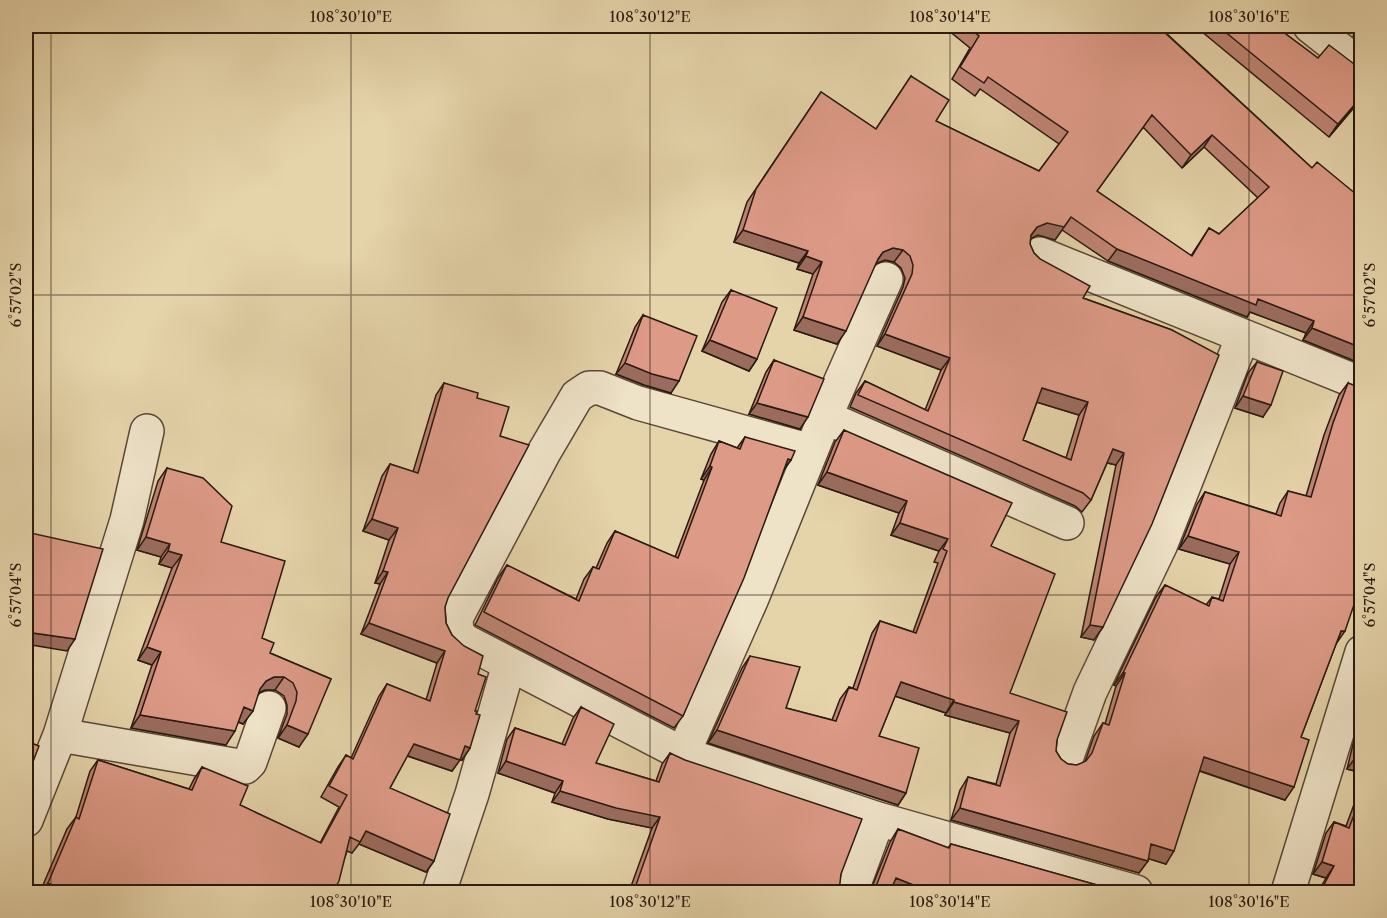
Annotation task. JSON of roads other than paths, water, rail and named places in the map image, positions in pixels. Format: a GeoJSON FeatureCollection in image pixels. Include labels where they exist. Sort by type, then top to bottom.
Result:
{"type":"FeatureCollection","features":[{"type":"Feature","properties":{"kind":"street"},"geometry":{"type":"LineString","coordinates":[[1310,26],[1362,67]]}},
{"type":"Feature","properties":{"kind":"street"},"geometry":{"type":"LineString","coordinates":[[1040,254],[1362,384]]}},
{"type":"Feature","properties":{"kind":"street"},"geometry":{"type":"LineString","coordinates":[[682,754],[752,598],[825,417],[886,279]]}},
{"type":"Feature","properties":{"kind":"street"},"geometry":{"type":"LineString","coordinates":[[1066,759],[1089,692],[1161,544],[1243,336]]}},
{"type":"Feature","properties":{"kind":"street"},"geometry":{"type":"LineString","coordinates":[[811,451],[638,403],[600,388],[589,388],[577,396],[543,454],[456,618],[457,633],[465,641],[682,754],[878,819],[1136,892]]}},
{"type":"Feature","properties":{"kind":"street"},"geometry":{"type":"LineString","coordinates":[[825,417],[1067,523]]}},
{"type":"Feature","properties":{"kind":"street"},"geometry":{"type":"LineString","coordinates":[[26,820],[60,735],[127,520],[147,431]]}},
{"type":"Feature","properties":{"kind":"street"},"geometry":{"type":"LineString","coordinates":[[1288,892],[1362,652]]}},
{"type":"Feature","properties":{"kind":"street"},"geometry":{"type":"LineString","coordinates":[[439,892],[472,794],[509,664]]}},
{"type":"Feature","properties":{"kind":"street"},"geometry":{"type":"LineString","coordinates":[[60,735],[245,767],[250,762],[269,708]]}},
{"type":"Feature","properties":{"kind":"street"},"geometry":{"type":"LineString","coordinates":[[850,892],[878,819]]}}]}
